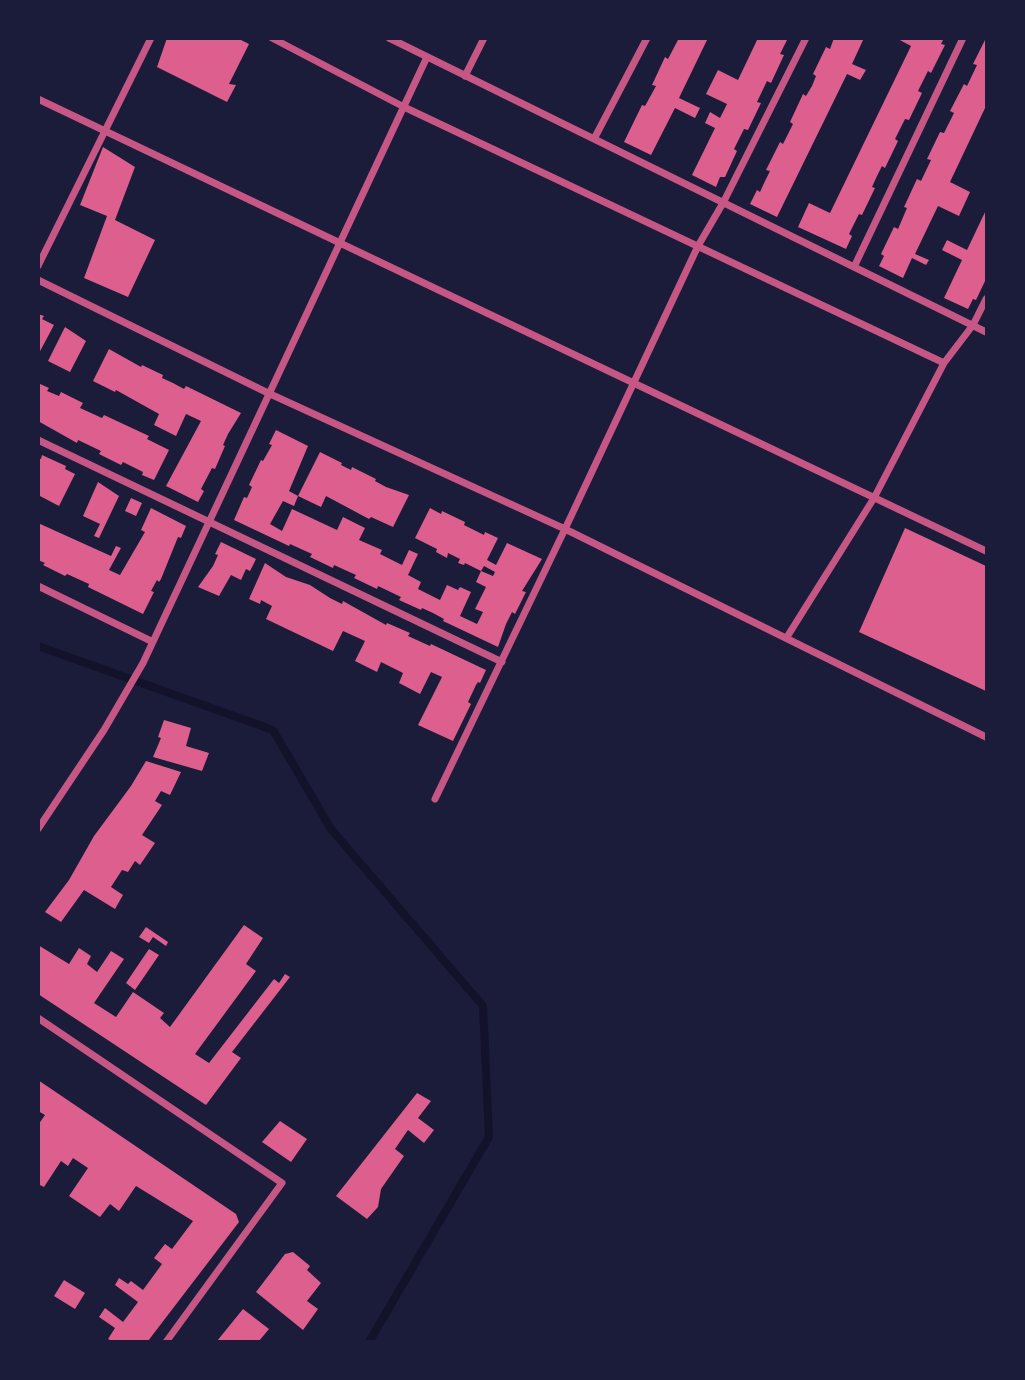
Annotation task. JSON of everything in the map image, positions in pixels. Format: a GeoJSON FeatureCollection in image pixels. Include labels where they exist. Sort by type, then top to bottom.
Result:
{"type":"FeatureCollection","features":[{"type":"Feature","properties":{"kind":"street"},"geometry":{"type":"LineString","coordinates":[[38,266],[152,38]]}},
{"type":"Feature","properties":{"kind":"street"},"geometry":{"type":"LineString","coordinates":[[272,38],[404,107],[944,363]]}},
{"type":"Feature","properties":{"kind":"street"},"geometry":{"type":"LineString","coordinates":[[389,38],[986,332]]}},
{"type":"Feature","properties":{"kind":"street"},"geometry":{"type":"LineString","coordinates":[[466,76],[484,38]]}},
{"type":"Feature","properties":{"kind":"street"},"geometry":{"type":"LineString","coordinates":[[594,139],[647,38]]}},
{"type":"Feature","properties":{"kind":"street"},"geometry":{"type":"LineString","coordinates":[[435,799],[698,246],[723,203],[806,38]]}},
{"type":"Feature","properties":{"kind":"street"},"geometry":{"type":"LineString","coordinates":[[854,267],[963,38]]}},
{"type":"Feature","properties":{"kind":"street"},"geometry":{"type":"LineString","coordinates":[[38,829],[104,730],[142,663],[427,57]]}},
{"type":"Feature","properties":{"kind":"street"},"geometry":{"type":"LineString","coordinates":[[38,99],[986,551]]}},
{"type":"Feature","properties":{"kind":"street"},"geometry":{"type":"LineString","coordinates":[[38,280],[268,393],[565,529],[986,737]]}},
{"type":"Feature","properties":{"kind":"street"},"geometry":{"type":"LineString","coordinates":[[787,637],[874,498],[944,363],[973,325],[986,299]]}},
{"type":"Feature","properties":{"kind":"street"},"geometry":{"type":"LineString","coordinates":[[38,440],[502,662]]}},
{"type":"Feature","properties":{"kind":"street"},"geometry":{"type":"LineString","coordinates":[[38,586],[151,641]]}},
{"type":"Feature","properties":{"kind":"street"},"geometry":{"type":"LineString","coordinates":[[38,1018],[282,1183],[166,1342]]}},
{"type":"Feature","properties":{"kind":"building"},"geometry":{"type":"Polygon","coordinates":[[[167,38],[237,38],[249,44],[229,84],[236,85],[227,102],[157,67],[167,38]]]}},
{"type":"Feature","properties":{"kind":"building"},"geometry":{"type":"Polygon","coordinates":[[[679,38],[708,38],[679,98],[700,108],[695,118],[675,108],[651,155],[624,142],[642,105],[645,106],[656,86],[652,85],[665,57],[668,59],[679,38]]]}},
{"type":"Feature","properties":{"kind":"building"},"geometry":{"type":"Polygon","coordinates":[[[758,38],[788,38],[780,54],[784,55],[771,83],[767,81],[757,102],[761,103],[748,130],[744,129],[734,149],[737,151],[725,177],[720,177],[716,187],[692,175],[715,128],[705,123],[710,112],[720,118],[727,104],[706,94],[718,70],[738,80],[758,38]]]}},
{"type":"Feature","properties":{"kind":"building"},"geometry":{"type":"Polygon","coordinates":[[[834,38],[864,38],[852,64],[866,70],[860,80],[847,74],[777,217],[750,204],[757,190],[760,192],[770,171],[766,170],[780,142],[783,144],[803,94],[806,96],[812,86],[816,76],[813,74],[826,47],[830,49],[834,38]]]}},
{"type":"Feature","properties":{"kind":"building"},"geometry":{"type":"Polygon","coordinates":[[[896,38],[944,38],[941,44],[945,45],[918,91],[922,93],[909,120],[905,119],[895,139],[898,141],[885,168],[882,166],[877,176],[872,187],[875,188],[862,215],[859,214],[849,234],[852,236],[846,249],[798,227],[809,203],[830,213],[911,46],[896,38]]]}},
{"type":"Feature","properties":{"kind":"building"},"geometry":{"type":"Polygon","coordinates":[[[986,38],[986,106],[950,182],[970,192],[959,216],[938,206],[915,254],[929,260],[926,265],[912,258],[903,278],[879,266],[884,256],[881,254],[894,227],[898,229],[907,208],[904,207],[917,179],[921,181],[931,160],[927,159],[940,132],[944,133],[954,113],[950,111],[964,84],[967,86],[977,65],[973,64],[986,38]]]}},
{"type":"Feature","properties":{"kind":"building"},"geometry":{"type":"Polygon","coordinates":[[[103,147],[135,167],[115,220],[155,240],[128,297],[84,278],[107,216],[80,205],[103,147]]]}},
{"type":"Feature","properties":{"kind":"building"},"geometry":{"type":"Polygon","coordinates":[[[986,210],[986,279],[976,300],[973,299],[968,309],[944,298],[962,260],[942,250],[947,240],[967,250],[986,210]]]}},
{"type":"Feature","properties":{"kind":"building"},"geometry":{"type":"Polygon","coordinates":[[[38,314],[54,325],[38,355],[38,314]]]}},
{"type":"Feature","properties":{"kind":"building"},"geometry":{"type":"Polygon","coordinates":[[[65,327],[86,341],[70,372],[48,361],[65,327]]]}},
{"type":"Feature","properties":{"kind":"building"},"geometry":{"type":"Polygon","coordinates":[[[109,349],[141,367],[142,365],[163,375],[162,378],[184,389],[186,386],[241,413],[228,434],[215,469],[212,468],[201,489],[204,491],[198,502],[166,486],[201,421],[186,414],[176,436],[154,425],[159,414],[116,390],[115,392],[93,381],[109,349]]]}},
{"type":"Feature","properties":{"kind":"building"},"geometry":{"type":"Polygon","coordinates":[[[38,383],[49,388],[47,391],[59,396],[61,392],[83,403],[80,408],[102,418],[104,415],[149,436],[147,439],[169,450],[154,480],[142,475],[143,472],[123,462],[121,465],[99,454],[101,451],[78,440],[77,443],[38,421],[38,383]]]}},
{"type":"Feature","properties":{"kind":"building"},"geometry":{"type":"Polygon","coordinates":[[[276,430],[308,446],[289,491],[298,496],[294,506],[283,501],[270,524],[282,531],[292,509],[337,530],[343,517],[365,528],[359,540],[382,550],[380,554],[402,565],[409,550],[418,554],[408,575],[421,582],[418,589],[440,600],[447,585],[471,592],[460,616],[477,624],[483,612],[475,609],[486,587],[476,582],[481,571],[465,563],[458,563],[460,559],[448,553],[447,558],[436,552],[437,549],[415,538],[430,508],[465,522],[464,525],[484,535],[485,532],[498,538],[487,560],[496,565],[507,543],[542,559],[522,591],[526,592],[515,614],[512,612],[498,647],[443,621],[444,619],[433,613],[399,600],[401,597],[354,578],[356,575],[334,565],[333,568],[310,557],[312,554],[234,520],[244,497],[247,498],[252,487],[249,485],[261,460],[263,461],[272,445],[269,444],[276,430]],[[484,566],[481,571],[493,576],[495,572],[484,566]]]}},
{"type":"Feature","properties":{"kind":"building"},"geometry":{"type":"Polygon","coordinates":[[[320,452],[351,470],[352,467],[376,479],[375,481],[386,487],[409,495],[393,527],[371,517],[369,519],[326,496],[321,507],[298,496],[320,452]]]}},
{"type":"Feature","properties":{"kind":"building"},"geometry":{"type":"Polygon","coordinates":[[[42,455],[66,466],[65,469],[75,474],[59,506],[38,495],[38,458],[41,459],[42,455]]]}},
{"type":"Feature","properties":{"kind":"building"},"geometry":{"type":"Polygon","coordinates":[[[98,482],[119,496],[99,538],[94,536],[100,524],[83,516],[98,482]]]}},
{"type":"Feature","properties":{"kind":"building"},"geometry":{"type":"Polygon","coordinates":[[[131,498],[142,503],[136,516],[125,511],[131,498]]]}},
{"type":"Feature","properties":{"kind":"building"},"geometry":{"type":"Polygon","coordinates":[[[151,508],[186,526],[181,538],[178,537],[161,579],[159,582],[157,580],[151,591],[154,592],[143,614],[88,587],[89,584],[43,565],[45,563],[38,560],[38,523],[111,556],[116,546],[121,548],[109,570],[120,575],[145,532],[141,530],[151,508]]]}},
{"type":"Feature","properties":{"kind":"building"},"geometry":{"type":"Polygon","coordinates":[[[905,528],[986,566],[986,691],[859,632],[905,528]]]}},
{"type":"Feature","properties":{"kind":"building"},"geometry":{"type":"Polygon","coordinates":[[[221,542],[256,559],[250,571],[246,569],[241,580],[231,575],[219,596],[198,587],[213,566],[221,542]]]}},
{"type":"Feature","properties":{"kind":"building"},"geometry":{"type":"Polygon","coordinates":[[[265,563],[286,577],[310,585],[342,604],[343,601],[386,625],[387,623],[410,633],[408,636],[486,670],[468,702],[471,704],[453,741],[418,725],[442,677],[431,672],[420,694],[399,683],[403,673],[381,662],[377,672],[355,661],[365,641],[343,631],[333,651],[266,619],[272,606],[261,600],[260,604],[249,599],[265,563]]]}},
{"type":"Feature","properties":{"kind":"building"},"geometry":{"type":"Polygon","coordinates":[[[164,720],[191,728],[186,746],[209,753],[202,771],[153,757],[161,738],[158,737],[164,720]]]}},
{"type":"Feature","properties":{"kind":"building"},"geometry":{"type":"Polygon","coordinates":[[[146,761],[181,772],[170,795],[161,791],[155,801],[162,805],[142,835],[155,843],[140,865],[135,861],[128,872],[122,870],[111,887],[123,895],[115,909],[84,890],[61,922],[45,912],[69,880],[94,836],[146,761]]]}},
{"type":"Feature","properties":{"kind":"building"},"geometry":{"type":"Polygon","coordinates":[[[244,925],[263,938],[246,964],[256,971],[195,1054],[209,1063],[274,979],[279,983],[285,974],[290,977],[232,1052],[241,1058],[206,1105],[38,994],[38,945],[69,964],[79,948],[91,956],[87,964],[97,972],[111,951],[124,959],[94,1003],[116,1017],[133,992],[164,1013],[160,1018],[170,1027],[244,925]]]}},
{"type":"Feature","properties":{"kind":"building"},"geometry":{"type":"Polygon","coordinates":[[[146,927],[168,942],[166,946],[153,937],[149,943],[139,937],[146,927]]]}},
{"type":"Feature","properties":{"kind":"building"},"geometry":{"type":"Polygon","coordinates":[[[149,949],[159,955],[135,990],[126,983],[149,949]]]}},
{"type":"Feature","properties":{"kind":"building"},"geometry":{"type":"Polygon","coordinates":[[[38,1080],[236,1214],[239,1222],[148,1341],[112,1341],[108,1339],[115,1328],[99,1317],[105,1308],[123,1322],[138,1302],[115,1285],[119,1278],[128,1284],[131,1281],[143,1290],[162,1264],[154,1258],[165,1244],[172,1249],[193,1221],[136,1186],[119,1211],[110,1204],[100,1217],[69,1196],[88,1168],[73,1158],[68,1166],[61,1161],[44,1187],[38,1184],[38,1125],[45,1115],[38,1111],[38,1080]]]}},
{"type":"Feature","properties":{"kind":"building"},"geometry":{"type":"Polygon","coordinates":[[[417,1093],[431,1101],[418,1118],[434,1130],[424,1143],[408,1130],[395,1149],[404,1156],[381,1189],[378,1207],[367,1219],[336,1196],[417,1093]]]}},
{"type":"Feature","properties":{"kind":"building"},"geometry":{"type":"Polygon","coordinates":[[[280,1121],[307,1139],[291,1162],[262,1142],[280,1121]]]}},
{"type":"Feature","properties":{"kind":"building"},"geometry":{"type":"Polygon","coordinates":[[[293,1252],[310,1266],[307,1270],[321,1283],[307,1301],[318,1309],[303,1330],[256,1292],[285,1254],[293,1252]]]}},
{"type":"Feature","properties":{"kind":"building"},"geometry":{"type":"Polygon","coordinates":[[[64,1280],[85,1293],[75,1309],[54,1296],[64,1280]]]}},
{"type":"Feature","properties":{"kind":"building"},"geometry":{"type":"Polygon","coordinates":[[[243,1309],[269,1329],[259,1341],[217,1341],[243,1309]]]}},
{"type":"Feature","properties":{"kind":"waterway"},"geometry":{"type":"LineString","coordinates":[[38,646],[273,730],[331,829],[483,1006],[489,1137],[369,1342]]}}]}
